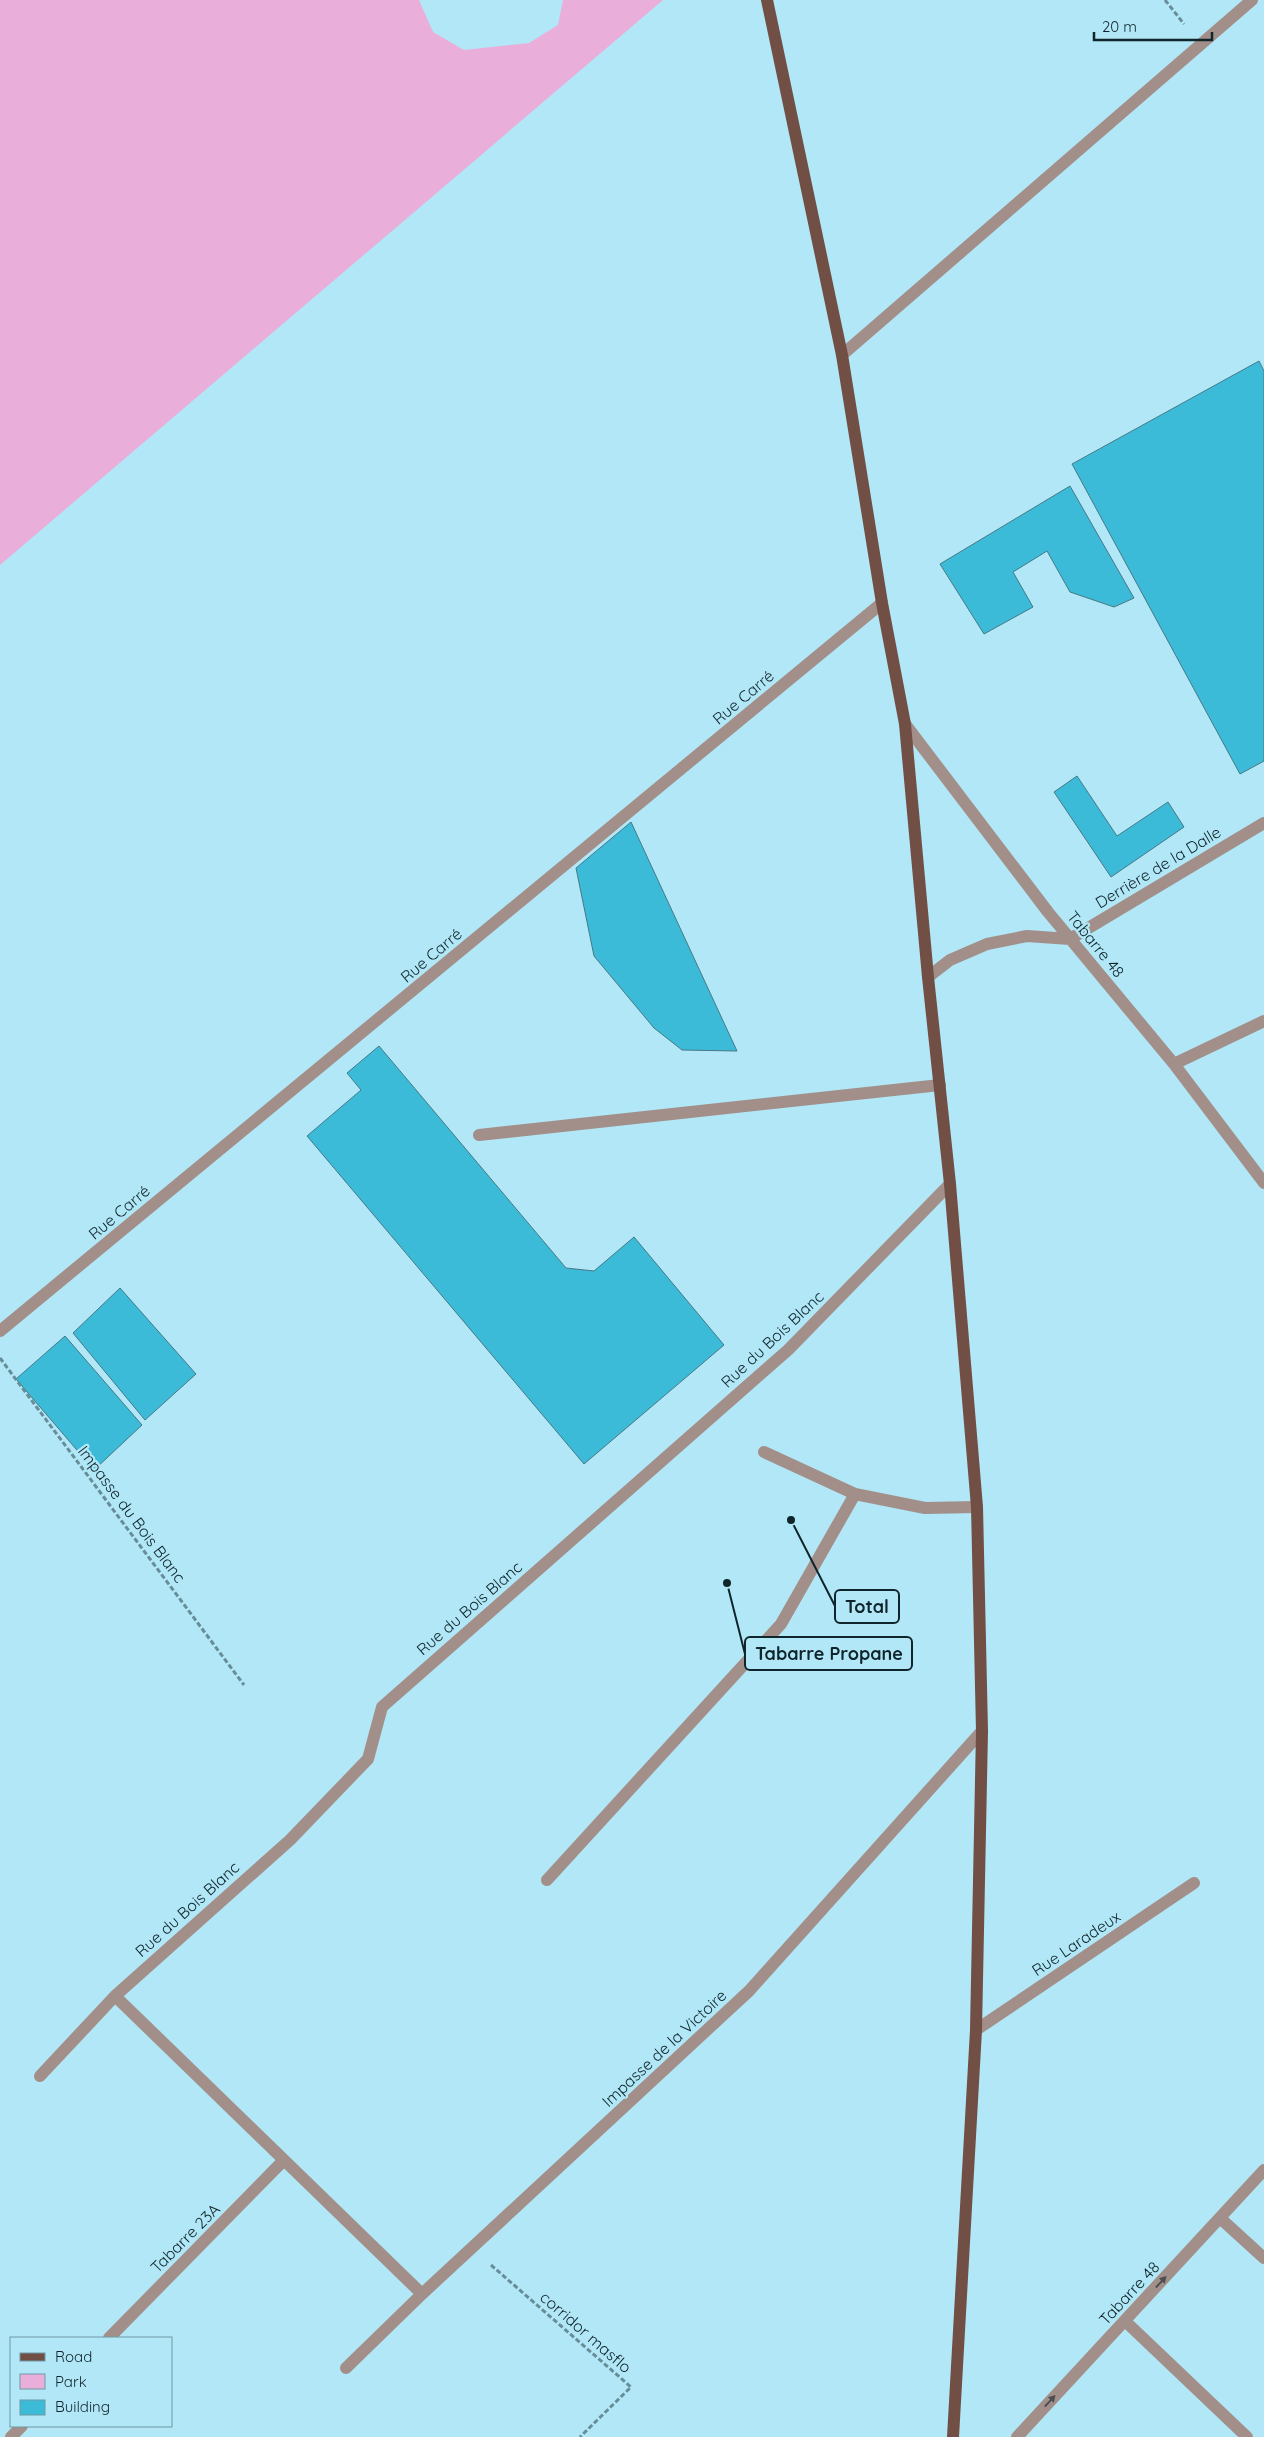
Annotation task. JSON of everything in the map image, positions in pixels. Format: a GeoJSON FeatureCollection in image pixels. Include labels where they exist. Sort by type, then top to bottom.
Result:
{"type":"FeatureCollection","features":[{"type":"Feature","properties":{"kind":"main road"},"geometry":{"type":"LineString","coordinates":[[767,0],[842,355],[882,603],[905,724],[928,976],[950,1184],[976,1508],[982,1731],[976,2030],[953,2437]]}},
{"type":"Feature","properties":{"kind":"street"},"geometry":{"type":"LineString","coordinates":[[842,355],[1252,0]]}},
{"type":"Feature","properties":{"kind":"street","name":"Rue Carré"},"geometry":{"type":"LineString","coordinates":[[0,1331],[882,603]]}},
{"type":"Feature","properties":{"kind":"street","name":"Tabarre 48"},"geometry":{"type":"LineString","coordinates":[[905,724],[1070,939],[1174,1064],[1264,1183]]}},
{"type":"Feature","properties":{"kind":"street","name":"Derrière de la Dalle"},"geometry":{"type":"LineString","coordinates":[[1070,939],[1264,823]]}},
{"type":"Feature","properties":{"kind":"street"},"geometry":{"type":"LineString","coordinates":[[928,976],[950,960],[987,944],[1027,936],[1070,939]]}},
{"type":"Feature","properties":{"kind":"street"},"geometry":{"type":"LineString","coordinates":[[1174,1064],[1264,1021]]}},
{"type":"Feature","properties":{"kind":"street"},"geometry":{"type":"LineString","coordinates":[[479,1135],[940,1085]]}},
{"type":"Feature","properties":{"kind":"street","name":"Rue du Bois Blanc"},"geometry":{"type":"LineString","coordinates":[[40,2076],[115,1996],[290,1840],[368,1758],[382,1707],[788,1350],[950,1184]]}},
{"type":"Feature","properties":{"kind":"street"},"geometry":{"type":"LineString","coordinates":[[764,1452],[855,1494],[925,1508],[976,1508]]}},
{"type":"Feature","properties":{"kind":"street"},"geometry":{"type":"LineString","coordinates":[[547,1880],[781,1624],[855,1494]]}},
{"type":"Feature","properties":{"kind":"street","name":"Impasse de la Victoire"},"geometry":{"type":"LineString","coordinates":[[346,2368],[422,2294],[749,1991],[982,1731]]}},
{"type":"Feature","properties":{"kind":"street","name":"Rue Laradeux"},"geometry":{"type":"LineString","coordinates":[[976,2030],[1194,1883]]}},
{"type":"Feature","properties":{"kind":"street"},"geometry":{"type":"LineString","coordinates":[[115,1996],[422,2294]]}},
{"type":"Feature","properties":{"kind":"street","name":"Tabarre 23A"},"geometry":{"type":"LineString","coordinates":[[110,2337],[284,2160]]}},
{"type":"Feature","properties":{"kind":"street","name":"Tabarre 48"},"geometry":{"type":"LineString","coordinates":[[1017,2437],[1264,2170]]}},
{"type":"Feature","properties":{"kind":"street"},"geometry":{"type":"LineString","coordinates":[[1220,2218],[1264,2258]]}},
{"type":"Feature","properties":{"kind":"street"},"geometry":{"type":"LineString","coordinates":[[1125,2321],[1247,2437]]}},
{"type":"Feature","properties":{"kind":"street"},"geometry":{"type":"LineString","coordinates":[[11,2437],[21,2427]]}},
{"type":"Feature","properties":{"kind":"path","name":"Impasse du Bois Blanc"},"geometry":{"type":"LineString","coordinates":[[0,1357],[244,1685]]}},
{"type":"Feature","properties":{"kind":"path","name":"corridor masflo"},"geometry":{"type":"LineString","coordinates":[[472,2248],[631,2387],[580,2437]]}},
{"type":"Feature","properties":{"kind":"green space"},"geometry":{"type":"Polygon","coordinates":[[[0,0],[419,0],[433,32],[464,50],[529,43],[558,25],[563,0],[663,0],[0,565],[0,0]]]}},
{"type":"Feature","properties":{"kind":"building"},"geometry":{"type":"Polygon","coordinates":[[[1259,361],[1264,371],[1264,761],[1240,774],[1072,464],[1259,361]]]}},
{"type":"Feature","properties":{"kind":"building"},"geometry":{"type":"Polygon","coordinates":[[[1070,486],[1134,598],[1114,607],[1070,592],[1047,551],[1013,572],[1033,607],[984,634],[940,564],[1070,486]]]}},
{"type":"Feature","properties":{"kind":"building"},"geometry":{"type":"Polygon","coordinates":[[[1077,776],[1117,836],[1168,802],[1184,827],[1111,877],[1054,792],[1077,776]]]}},
{"type":"Feature","properties":{"kind":"building"},"geometry":{"type":"Polygon","coordinates":[[[631,822],[737,1051],[682,1050],[654,1028],[594,956],[576,868],[631,822]]]}},
{"type":"Feature","properties":{"kind":"building"},"geometry":{"type":"Polygon","coordinates":[[[379,1046],[566,1268],[594,1271],[634,1237],[724,1345],[584,1464],[307,1136],[361,1090],[347,1073],[379,1046]]]}},
{"type":"Feature","properties":{"kind":"building"},"geometry":{"type":"Polygon","coordinates":[[[120,1288],[196,1374],[145,1420],[73,1333],[120,1288]]]}},
{"type":"Feature","properties":{"kind":"building"},"geometry":{"type":"Polygon","coordinates":[[[65,1336],[142,1425],[94,1470],[16,1379],[65,1336]]]}},
{"type":"Feature","properties":{"kind":"place","name":"Total"},"geometry":{"type":"Point","coordinates":[791,1520]}},
{"type":"Feature","properties":{"kind":"place","name":"Tabarre Propane"},"geometry":{"type":"Point","coordinates":[727,1583]}}]}
